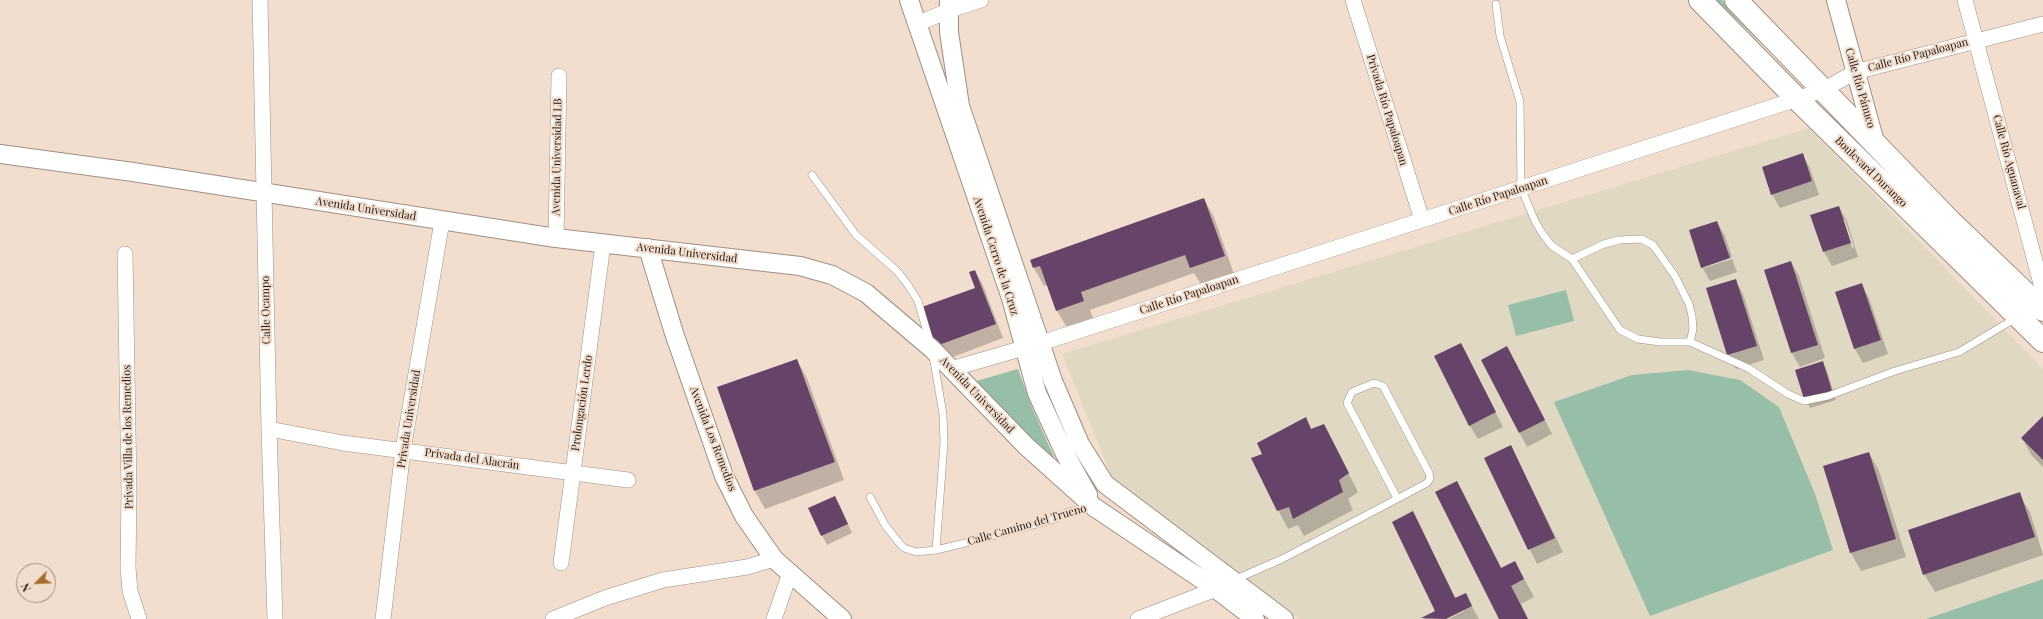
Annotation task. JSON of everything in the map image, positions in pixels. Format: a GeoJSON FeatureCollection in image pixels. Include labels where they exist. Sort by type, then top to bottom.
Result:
{"type":"FeatureCollection","features":[{"type":"Feature","properties":{"kind":"main road","name":"Boulevard Durango"},"geometry":{"type":"LineString","coordinates":[[1700,0],[1797,100],[2043,341]]}},
{"type":"Feature","properties":{"kind":"main road","name":"Boulevard Durango"},"geometry":{"type":"LineString","coordinates":[[1736,0],[1952,222],[2041,298]]}},
{"type":"Feature","properties":{"kind":"street","name":"Calle Ocampo"},"geometry":{"type":"LineString","coordinates":[[260,0],[265,192],[263,207],[268,429],[275,619]]}},
{"type":"Feature","properties":{"kind":"street","name":"Avenida Cerro de la Cruz"},"geometry":{"type":"LineString","coordinates":[[909,0],[1011,298],[1080,444],[1105,484]]}},
{"type":"Feature","properties":{"kind":"street"},"geometry":{"type":"LineString","coordinates":[[917,24],[950,5],[981,0]]}},
{"type":"Feature","properties":{"kind":"street","name":"Privada Río Papaloapan"},"geometry":{"type":"LineString","coordinates":[[1353,0],[1422,220]]}},
{"type":"Feature","properties":{"kind":"street","name":"Calle Río Pánuco"},"geometry":{"type":"LineString","coordinates":[[1836,0],[1854,72],[1876,144],[1876,176]]}},
{"type":"Feature","properties":{"kind":"street","name":"Calle Río Aguanaval"},"geometry":{"type":"LineString","coordinates":[[1965,0],[2041,298]]}},
{"type":"Feature","properties":{"kind":"street","name":"Avenida Cerro de la Cruz"},"geometry":{"type":"LineString","coordinates":[[950,5],[949,32],[960,106],[1033,345],[1037,394],[1065,454],[1094,507]]}},
{"type":"Feature","properties":{"kind":"street","name":"Calle Río Papaloapan"},"geometry":{"type":"LineString","coordinates":[[951,369],[1033,345],[1797,100],[1823,90],[1854,72],[2043,24]]}},
{"type":"Feature","properties":{"kind":"street","name":"Avenida Universidad LB"},"geometry":{"type":"LineString","coordinates":[[556,238],[559,76]]}},
{"type":"Feature","properties":{"kind":"street","name":"Avenida Universidad"},"geometry":{"type":"LineString","coordinates":[[0,154],[265,192],[556,238],[800,266],[832,275],[866,294],[932,349],[1026,446],[1094,507],[1284,619]]}},
{"type":"Feature","properties":{"kind":"street","name":"Privada Universidad"},"geometry":{"type":"LineString","coordinates":[[383,619],[404,450],[442,221]]}},
{"type":"Feature","properties":{"kind":"street","name":"Prolongación Lerdo"},"geometry":{"type":"LineString","coordinates":[[561,563],[603,244]]}},
{"type":"Feature","properties":{"kind":"street","name":"Avenida Los Remedios"},"geometry":{"type":"LineString","coordinates":[[648,248],[674,332],[724,476],[744,516],[774,559],[842,619]]}},
{"type":"Feature","properties":{"kind":"street","name":"Privada Villa de los Remedios"},"geometry":{"type":"LineString","coordinates":[[125,254],[129,491],[128,568],[130,591],[139,619]]}},
{"type":"Feature","properties":{"kind":"street"},"geometry":{"type":"LineString","coordinates":[[2018,316],[2041,298]]}},
{"type":"Feature","properties":{"kind":"street","name":"Privada del Alacrán"},"geometry":{"type":"LineString","coordinates":[[268,429],[343,443],[628,480]]}},
{"type":"Feature","properties":{"kind":"street","name":"Avenida Universidad"},"geometry":{"type":"LineString","coordinates":[[1105,484],[1224,585],[1255,619]]}},
{"type":"Feature","properties":{"kind":"street"},"geometry":{"type":"LineString","coordinates":[[553,619],[605,598],[663,580],[747,567],[774,559]]}},
{"type":"Feature","properties":{"kind":"street"},"geometry":{"type":"LineString","coordinates":[[774,619],[790,573]]}},
{"type":"Feature","properties":{"kind":"street"},"geometry":{"type":"LineString","coordinates":[[1138,619],[1224,585]]}},
{"type":"Feature","properties":{"kind":"lane"},"geometry":{"type":"LineString","coordinates":[[1496,4],[1500,36],[1520,102],[1521,188],[1535,221],[1542,233],[1552,246],[1572,259],[1620,330],[1638,339],[1660,342],[1690,342],[1748,368],[1800,400],[1810,401],[1959,352],[2018,316]]}},
{"type":"Feature","properties":{"kind":"lane"},"geometry":{"type":"LineString","coordinates":[[812,175],[856,234],[897,271],[908,285],[918,301],[924,318],[932,349],[943,414],[944,443],[936,550]]}},
{"type":"Feature","properties":{"kind":"lane"},"geometry":{"type":"LineString","coordinates":[[1572,259],[1604,244],[1619,240],[1641,239],[1652,245],[1675,276],[1688,304],[1692,316],[1693,329],[1690,342]]}},
{"type":"Feature","properties":{"kind":"lane"},"geometry":{"type":"LineString","coordinates":[[1224,585],[1282,559],[1427,483],[1430,479],[1429,473],[1383,386],[1374,383],[1352,392],[1347,403],[1397,498]]}},
{"type":"Feature","properties":{"kind":"lane","name":"Calle Camino del Trueno"},"geometry":{"type":"LineString","coordinates":[[870,497],[884,525],[904,548],[916,552],[936,550],[1055,519],[1068,512],[1094,507]]}},
{"type":"Feature","properties":{"kind":"shaded area"},"geometry":{"type":"Polygon","coordinates":[[[1809,128],[2043,369],[2043,619],[1299,619],[1115,485],[1062,354],[1809,128]]]}},
{"type":"Feature","properties":{"kind":"green space"},"geometry":{"type":"Polygon","coordinates":[[[1716,0],[1722,0],[1791,69],[1790,71],[1716,0]]]}},
{"type":"Feature","properties":{"kind":"green space"},"geometry":{"type":"Polygon","coordinates":[[[1566,290],[1574,321],[1516,336],[1508,305],[1566,290]]]}},
{"type":"Feature","properties":{"kind":"green space"},"geometry":{"type":"Polygon","coordinates":[[[1018,369],[1033,410],[1054,457],[1051,459],[973,382],[1018,369]]]}},
{"type":"Feature","properties":{"kind":"green space"},"geometry":{"type":"Polygon","coordinates":[[[1688,370],[1740,380],[1779,407],[1815,494],[1833,550],[1650,616],[1554,402],[1632,375],[1688,370]]]}},
{"type":"Feature","properties":{"kind":"green space"},"geometry":{"type":"Polygon","coordinates":[[[2043,579],[2043,619],[1926,619],[2043,579]]]}},
{"type":"Feature","properties":{"kind":"building"},"geometry":{"type":"Polygon","coordinates":[[[1803,153],[1812,181],[1771,195],[1762,167],[1803,153]]]}},
{"type":"Feature","properties":{"kind":"building"},"geometry":{"type":"Polygon","coordinates":[[[1204,198],[1225,256],[1190,268],[1185,255],[1081,292],[1084,301],[1056,311],[1040,266],[1033,268],[1030,260],[1204,198]]]}},
{"type":"Feature","properties":{"kind":"building"},"geometry":{"type":"Polygon","coordinates":[[[1839,206],[1851,243],[1823,252],[1810,215],[1839,206]]]}},
{"type":"Feature","properties":{"kind":"building"},"geometry":{"type":"Polygon","coordinates":[[[1717,221],[1730,258],[1701,268],[1689,230],[1717,221]]]}},
{"type":"Feature","properties":{"kind":"building"},"geometry":{"type":"Polygon","coordinates":[[[1791,261],[1818,345],[1791,353],[1764,270],[1791,261]]]}},
{"type":"Feature","properties":{"kind":"building"},"geometry":{"type":"Polygon","coordinates":[[[975,270],[996,324],[936,346],[922,307],[975,288],[969,272],[975,270]]]}},
{"type":"Feature","properties":{"kind":"building"},"geometry":{"type":"Polygon","coordinates":[[[1736,279],[1757,346],[1727,355],[1706,288],[1736,279]]]}},
{"type":"Feature","properties":{"kind":"building"},"geometry":{"type":"Polygon","coordinates":[[[1862,283],[1881,340],[1854,349],[1835,292],[1862,283]]]}},
{"type":"Feature","properties":{"kind":"building"},"geometry":{"type":"Polygon","coordinates":[[[1461,343],[1496,412],[1469,426],[1434,356],[1461,343]]]}},
{"type":"Feature","properties":{"kind":"building"},"geometry":{"type":"Polygon","coordinates":[[[1507,346],[1545,420],[1519,433],[1481,360],[1507,346]]]}},
{"type":"Feature","properties":{"kind":"building"},"geometry":{"type":"Polygon","coordinates":[[[797,359],[835,462],[754,491],[717,387],[797,359]]]}},
{"type":"Feature","properties":{"kind":"building"},"geometry":{"type":"Polygon","coordinates":[[[1823,361],[1832,391],[1804,399],[1795,370],[1823,361]]]}},
{"type":"Feature","properties":{"kind":"building"},"geometry":{"type":"Polygon","coordinates":[[[2043,416],[2043,460],[2021,438],[2043,416]]]}},
{"type":"Feature","properties":{"kind":"building"},"geometry":{"type":"Polygon","coordinates":[[[1306,417],[1311,429],[1324,424],[1349,473],[1339,480],[1343,492],[1293,519],[1289,507],[1277,511],[1251,458],[1262,454],[1257,443],[1306,417]]]}},
{"type":"Feature","properties":{"kind":"building"},"geometry":{"type":"Polygon","coordinates":[[[1511,445],[1555,538],[1528,550],[1484,458],[1511,445]]]}},
{"type":"Feature","properties":{"kind":"building"},"geometry":{"type":"Polygon","coordinates":[[[1869,452],[1896,539],[1850,553],[1823,466],[1869,452]]]}},
{"type":"Feature","properties":{"kind":"building"},"geometry":{"type":"Polygon","coordinates":[[[1457,481],[1501,568],[1515,561],[1524,579],[1511,586],[1528,619],[1499,619],[1435,492],[1457,481]]]}},
{"type":"Feature","properties":{"kind":"building"},"geometry":{"type":"Polygon","coordinates":[[[2020,492],[2035,537],[1923,575],[1908,530],[2020,492]]]}},
{"type":"Feature","properties":{"kind":"building"},"geometry":{"type":"Polygon","coordinates":[[[835,496],[848,524],[821,536],[808,508],[835,496]]]}},
{"type":"Feature","properties":{"kind":"building"},"geometry":{"type":"Polygon","coordinates":[[[1413,511],[1455,598],[1466,593],[1472,606],[1446,619],[1421,618],[1435,611],[1392,522],[1413,511]]]}}]}
